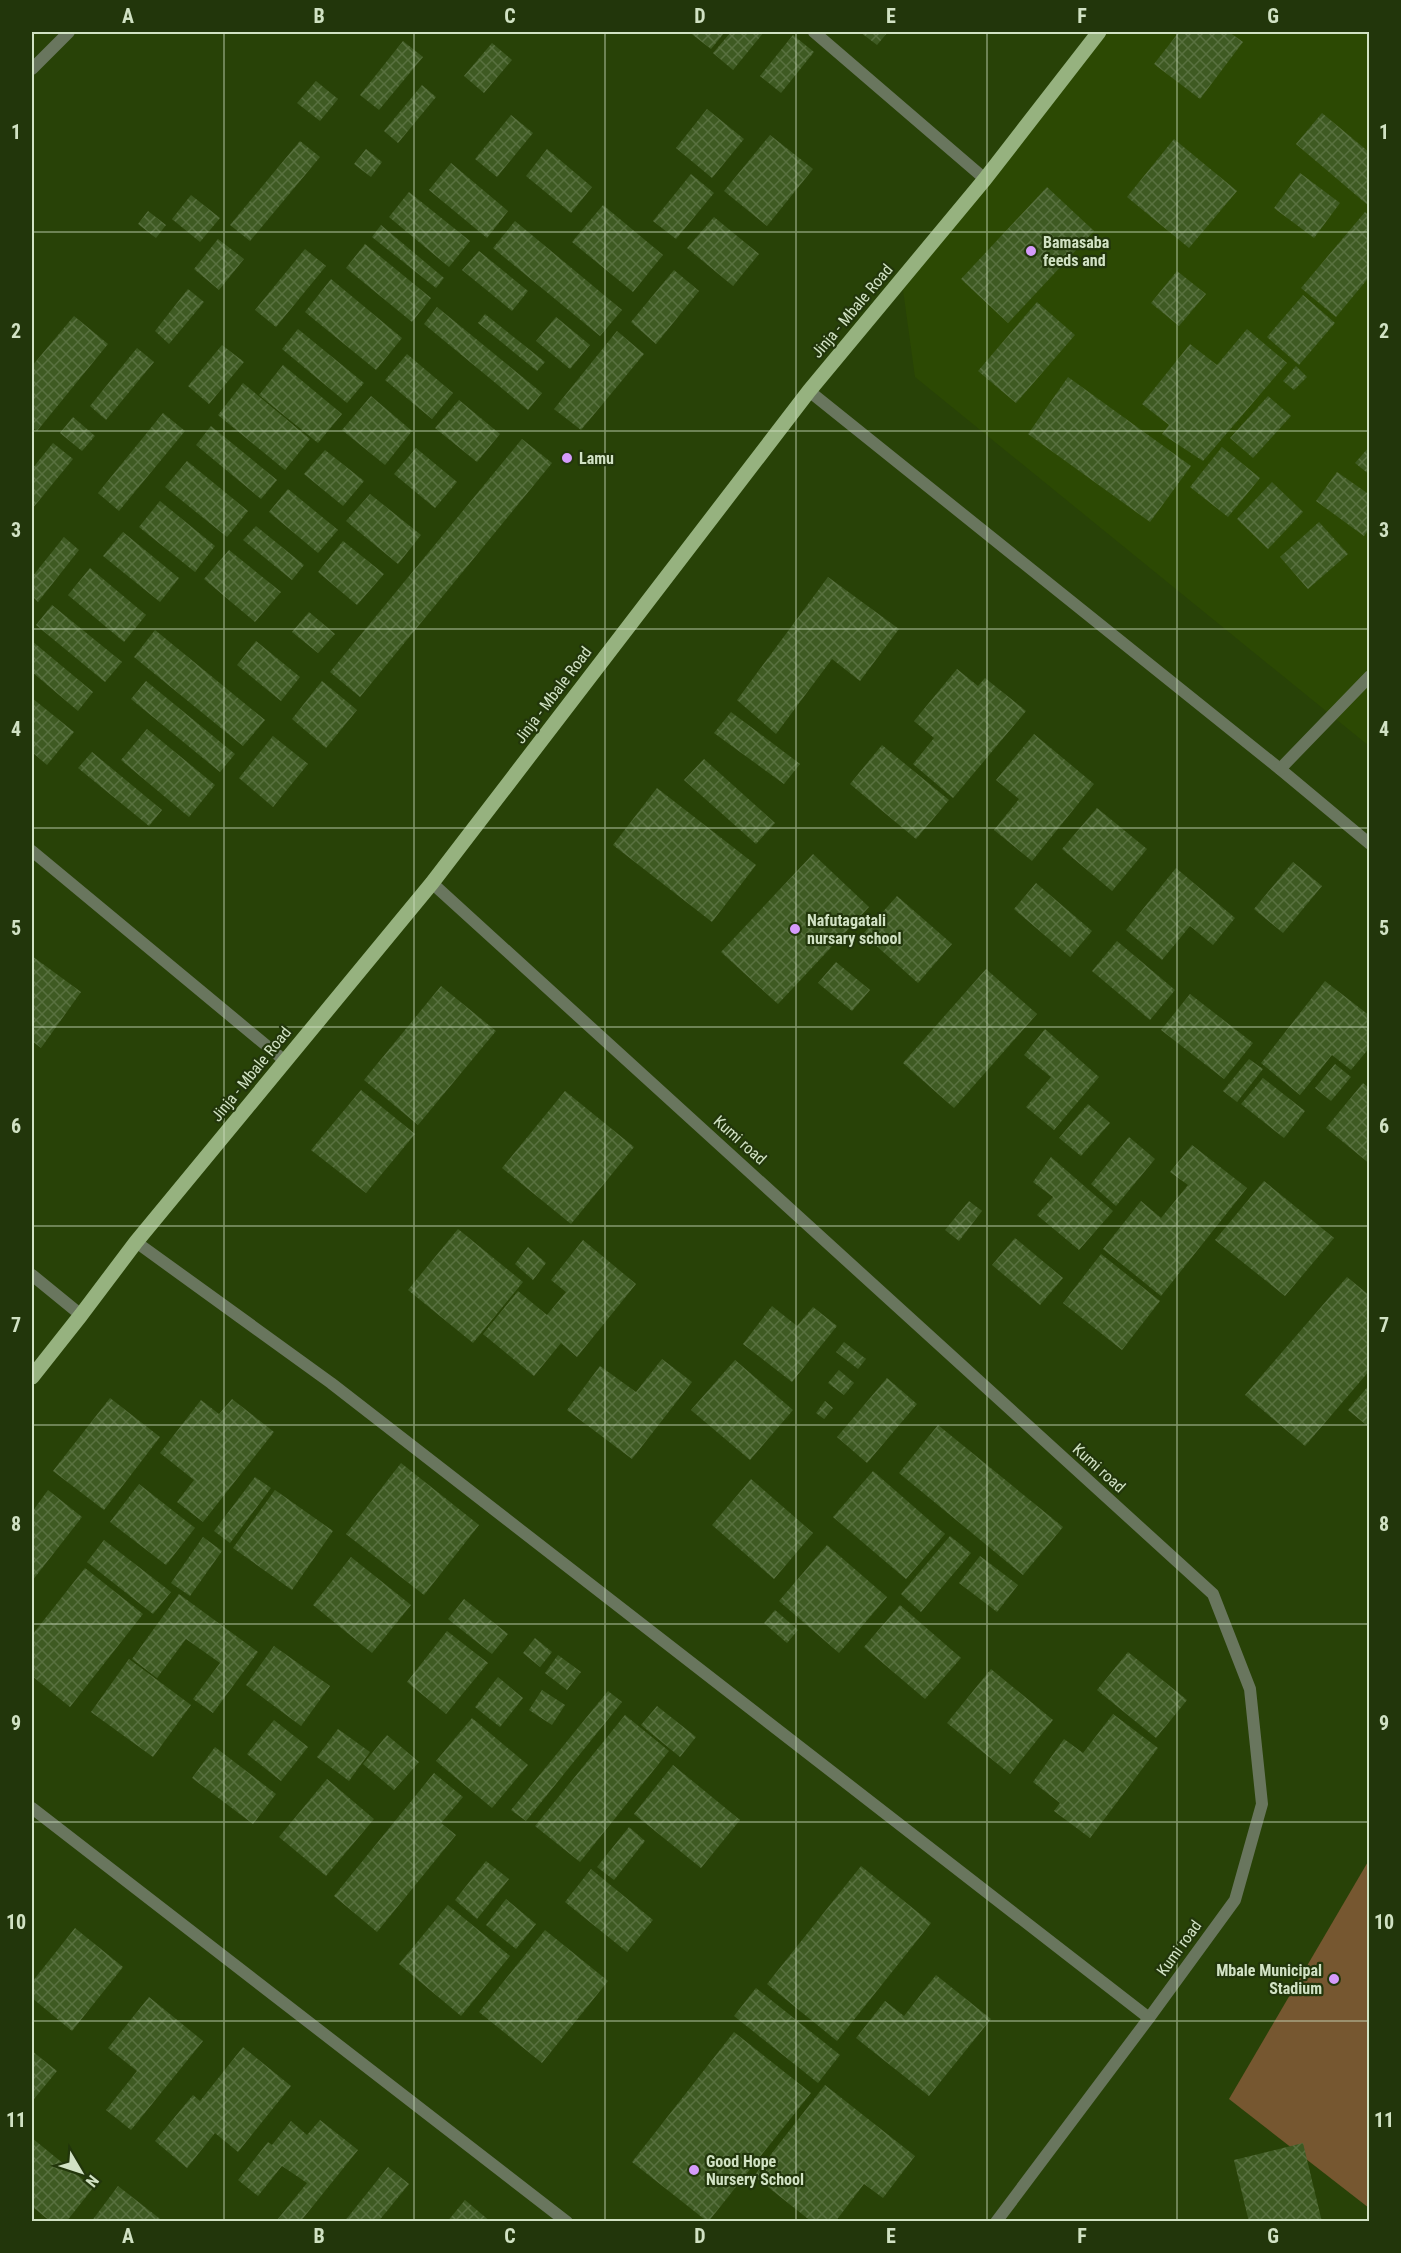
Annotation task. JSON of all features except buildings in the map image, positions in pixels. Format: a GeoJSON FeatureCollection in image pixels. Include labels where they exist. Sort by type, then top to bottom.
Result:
{"type":"FeatureCollection","features":[{"type":"Feature","properties":{"kind":"main road","name":"Jinja - Mbale Road"},"geometry":{"type":"LineString","coordinates":[[32,1377],[136,1242],[432,883],[809,391],[985,179],[1099,32]]}},
{"type":"Feature","properties":{"kind":"street"},"geometry":{"type":"LineString","coordinates":[[32,69],[69,32]]}},
{"type":"Feature","properties":{"kind":"street"},"geometry":{"type":"LineString","coordinates":[[814,32],[985,179]]}},
{"type":"Feature","properties":{"kind":"street"},"geometry":{"type":"LineString","coordinates":[[809,391],[1280,769],[1370,844]]}},
{"type":"Feature","properties":{"kind":"street"},"geometry":{"type":"LineString","coordinates":[[1280,769],[1370,676]]}},
{"type":"Feature","properties":{"kind":"street"},"geometry":{"type":"LineString","coordinates":[[32,851],[285,1061]]}},
{"type":"Feature","properties":{"kind":"street","name":"Kumi road"},"geometry":{"type":"LineString","coordinates":[[432,883],[1213,1594],[1250,1689],[1262,1804],[1235,1900],[996,2222]]}},
{"type":"Feature","properties":{"kind":"street"},"geometry":{"type":"LineString","coordinates":[[136,1242],[331,1383],[1149,2018]]}},
{"type":"Feature","properties":{"kind":"street"},"geometry":{"type":"LineString","coordinates":[[32,1275],[81,1315]]}},
{"type":"Feature","properties":{"kind":"street"},"geometry":{"type":"LineString","coordinates":[[32,1808],[567,2222]]}},
{"type":"Feature","properties":{"kind":"shaded area"},"geometry":{"type":"Polygon","coordinates":[[[1108,32],[1369,32],[1369,746],[915,377],[903,290],[1108,32]]]}},
{"type":"Feature","properties":{"kind":"shaded area","name":"Mbale Municipal Stadium"},"geometry":{"type":"Polygon","coordinates":[[[1369,1860],[1369,2208],[1229,2099],[1369,1860]]]}},
{"type":"Feature","properties":{"kind":"place","name":"Bamasaba feeds and"},"geometry":{"type":"Point","coordinates":[1031,251]}},
{"type":"Feature","properties":{"kind":"place","name":"Lamu"},"geometry":{"type":"Point","coordinates":[567,458]}},
{"type":"Feature","properties":{"kind":"place","name":"Nafutagatali nursary school"},"geometry":{"type":"Point","coordinates":[795,929]}},
{"type":"Feature","properties":{"kind":"place","name":"Mbale Municipal Stadium"},"geometry":{"type":"Point","coordinates":[1334,1979]}},
{"type":"Feature","properties":{"kind":"place","name":"Good Hope Nursery School"},"geometry":{"type":"Point","coordinates":[694,2170]}}]}
